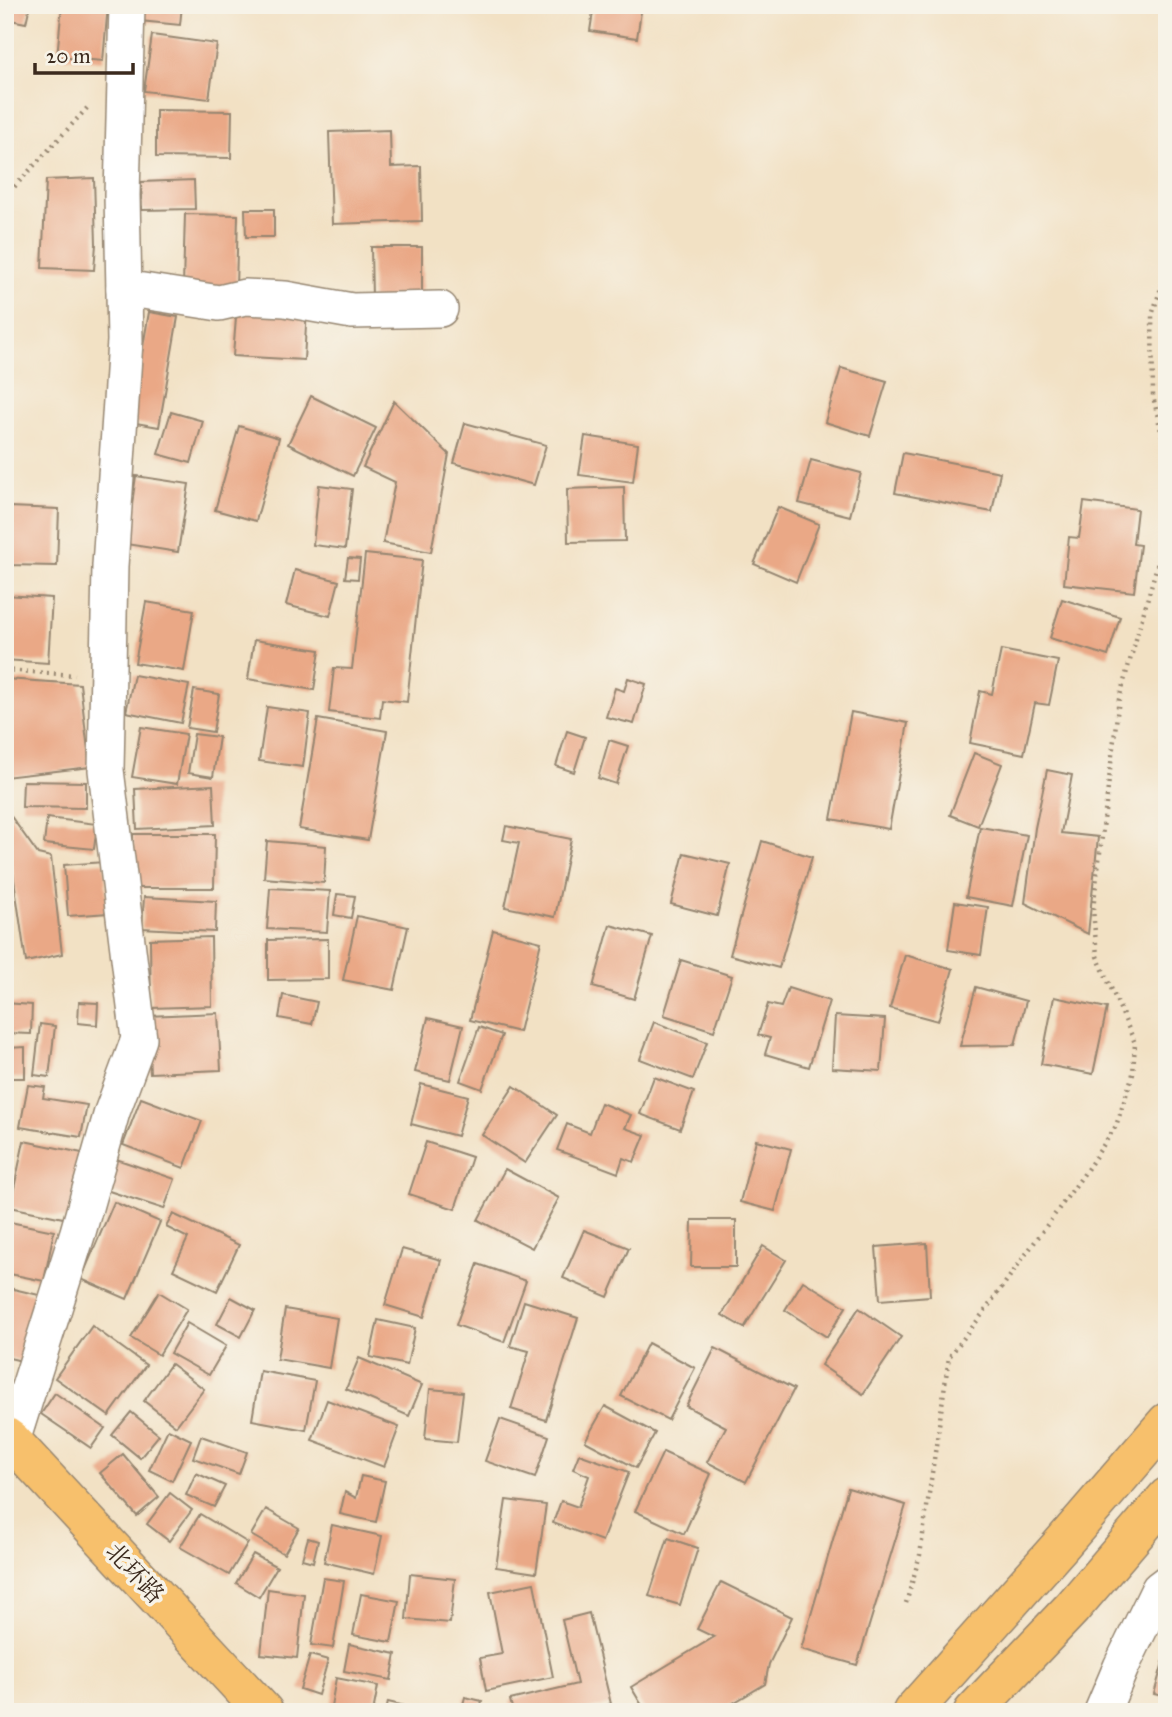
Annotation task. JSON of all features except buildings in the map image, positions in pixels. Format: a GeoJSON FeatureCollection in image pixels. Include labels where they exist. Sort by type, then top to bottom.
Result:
{"type":"FeatureCollection","features":[{"type":"Feature","properties":{"kind":"main road"},"geometry":{"type":"LineString","coordinates":[[912,1712],[1167,1422]]}},
{"type":"Feature","properties":{"kind":"main road","name":"北环路"},"geometry":{"type":"LineString","coordinates":[[9,1439],[264,1712]]}},
{"type":"Feature","properties":{"kind":"main road"},"geometry":{"type":"LineString","coordinates":[[973,1712],[1072,1608],[1167,1497]]}},
{"type":"Feature","properties":{"kind":"street"},"geometry":{"type":"LineString","coordinates":[[9,1439],[78,1232],[112,1112],[139,1039],[106,770],[110,566],[125,341],[122,195],[127,5]]}},
{"type":"Feature","properties":{"kind":"street"},"geometry":{"type":"LineString","coordinates":[[124,288],[219,303],[245,296],[285,299],[352,311],[440,309]]}},
{"type":"Feature","properties":{"kind":"street"},"geometry":{"type":"LineString","coordinates":[[1102,1712],[1159,1589],[1167,1583]]}},
{"type":"Feature","properties":{"kind":"path"},"geometry":{"type":"LineString","coordinates":[[5,197],[100,93],[125,77]]}},
{"type":"Feature","properties":{"kind":"path"},"geometry":{"type":"LineString","coordinates":[[1167,270],[1152,316],[1153,396],[1167,457]]}},
{"type":"Feature","properties":{"kind":"path"},"geometry":{"type":"LineString","coordinates":[[906,1603],[920,1555],[949,1357],[985,1312],[1116,1126],[1133,1074],[1135,1043],[1097,956],[1093,909],[1119,699],[1167,522]]}},
{"type":"Feature","properties":{"kind":"path"},"geometry":{"type":"LineString","coordinates":[[5,670],[107,677]]}}]}
